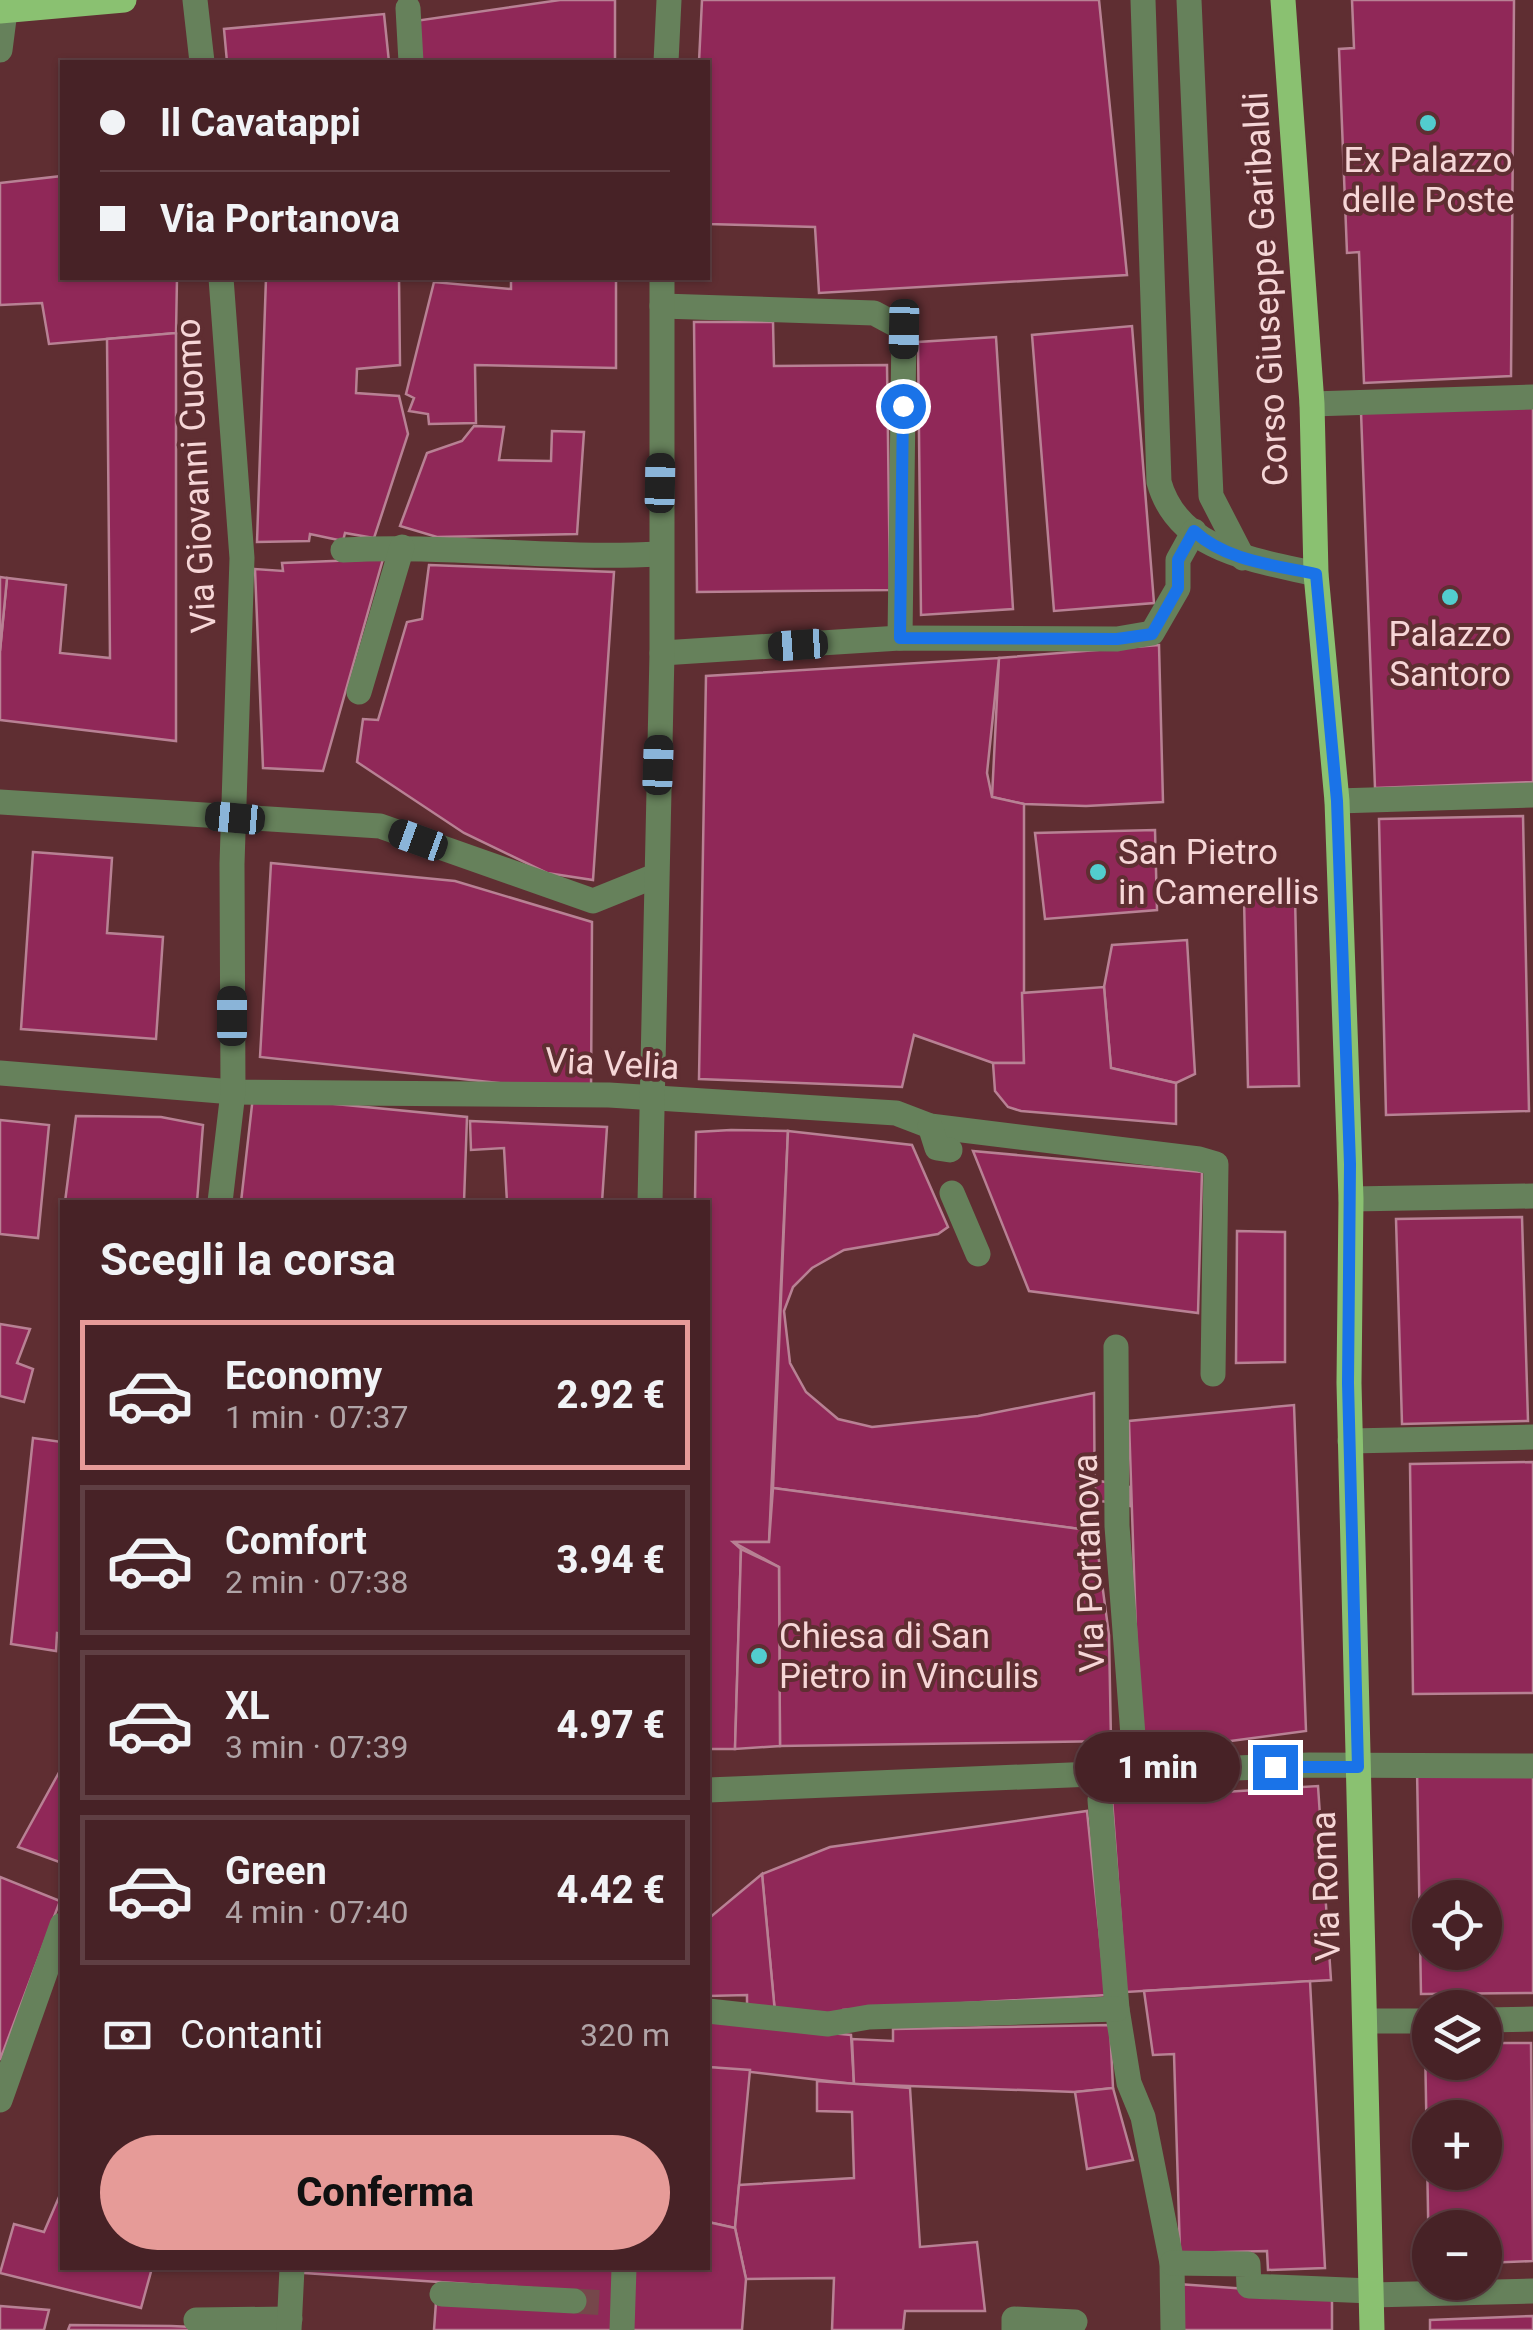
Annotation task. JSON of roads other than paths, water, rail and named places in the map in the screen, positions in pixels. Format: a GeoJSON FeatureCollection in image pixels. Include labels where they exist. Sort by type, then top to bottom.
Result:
{"type":"FeatureCollection","features":[{"type":"Feature","properties":{"kind":"main road"},"geometry":{"type":"LineString","coordinates":[[3,11],[124,0]]}},
{"type":"Feature","properties":{"kind":"main road","name":"Corso Giuseppe Garibaldi"},"geometry":{"type":"LineString","coordinates":[[1283,0],[1312,404],[1316,574],[1337,801],[1351,1200]]}},
{"type":"Feature","properties":{"kind":"main road","name":"Via Roma"},"geometry":{"type":"LineString","coordinates":[[1351,1200],[1350,1440],[1372,2330]]}},
{"type":"Feature","properties":{"kind":"street"},"geometry":{"type":"LineString","coordinates":[[195,0],[202,60]]}},
{"type":"Feature","properties":{"kind":"street"},"geometry":{"type":"LineString","coordinates":[[666,60],[669,0]]}},
{"type":"Feature","properties":{"kind":"street"},"geometry":{"type":"LineString","coordinates":[[1143,0],[1159,482],[1174,516],[1209,545],[1243,558],[1316,574]]}},
{"type":"Feature","properties":{"kind":"street"},"geometry":{"type":"LineString","coordinates":[[1188,0],[1211,496],[1243,558]]}},
{"type":"Feature","properties":{"kind":"street"},"geometry":{"type":"LineString","coordinates":[[408,8],[411,60]]}},
{"type":"Feature","properties":{"kind":"street"},"geometry":{"type":"LineString","coordinates":[[0,50],[3,11]]}},
{"type":"Feature","properties":{"kind":"street","name":"Via Giovanni Cuomo"},"geometry":{"type":"LineString","coordinates":[[220,1200],[232,1092],[242,558],[221,280]]}},
{"type":"Feature","properties":{"kind":"street"},"geometry":{"type":"LineString","coordinates":[[650,1200],[662,653],[662,280]]}},
{"type":"Feature","properties":{"kind":"street"},"geometry":{"type":"LineString","coordinates":[[662,306],[874,313],[904,329],[900,638]]}},
{"type":"Feature","properties":{"kind":"street"},"geometry":{"type":"LineString","coordinates":[[1312,404],[1533,397]]}},
{"type":"Feature","properties":{"kind":"street"},"geometry":{"type":"LineString","coordinates":[[662,653],[900,638],[1117,639],[1152,634],[1178,588],[1178,560],[1194,531]]}},
{"type":"Feature","properties":{"kind":"street"},"geometry":{"type":"LineString","coordinates":[[343,550],[402,547],[614,556],[659,554]]}},
{"type":"Feature","properties":{"kind":"street"},"geometry":{"type":"LineString","coordinates":[[359,692],[402,547]]}},
{"type":"Feature","properties":{"kind":"street"},"geometry":{"type":"LineString","coordinates":[[1337,801],[1533,795]]}},
{"type":"Feature","properties":{"kind":"street"},"geometry":{"type":"LineString","coordinates":[[0,802],[380,826],[593,901],[655,876]]}},
{"type":"Feature","properties":{"kind":"street","name":"Via Velia"},"geometry":{"type":"LineString","coordinates":[[0,1073],[232,1092],[652,1099],[896,1113],[936,1145],[1216,1164],[1213,1374]]}},
{"type":"Feature","properties":{"kind":"street"},"geometry":{"type":"LineString","coordinates":[[952,1192],[978,1254]]}},
{"type":"Feature","properties":{"kind":"street"},"geometry":{"type":"LineString","coordinates":[[1351,1200],[1533,1196]]}},
{"type":"Feature","properties":{"kind":"street","name":"Via Portanova"},"geometry":{"type":"LineString","coordinates":[[1116,1347],[1116,1526],[1136,1775]]}},
{"type":"Feature","properties":{"kind":"street"},"geometry":{"type":"LineString","coordinates":[[1350,1440],[1533,1437]]}},
{"type":"Feature","properties":{"kind":"street"},"geometry":{"type":"LineString","coordinates":[[710,1790],[1310,1765],[1533,1766]]}},
{"type":"Feature","properties":{"kind":"street"},"geometry":{"type":"LineString","coordinates":[[1107,1776],[1100,1800],[1117,2009],[1129,2083],[1143,2117],[1172,2263],[1174,2330]]}},
{"type":"Feature","properties":{"kind":"street"},"geometry":{"type":"LineString","coordinates":[[0,2100],[60,1931]]}},
{"type":"Feature","properties":{"kind":"street"},"geometry":{"type":"LineString","coordinates":[[710,2011],[828,2024],[869,2017],[1117,2009]]}},
{"type":"Feature","properties":{"kind":"street"},"geometry":{"type":"LineString","coordinates":[[1502,2020],[1533,2019]]}},
{"type":"Feature","properties":{"kind":"street"},"geometry":{"type":"LineString","coordinates":[[1366,2022],[1412,2021]]}},
{"type":"Feature","properties":{"kind":"street"},"geometry":{"type":"LineString","coordinates":[[1172,2263],[1248,2264],[1249,2286],[1371,2293],[1533,2291]]}},
{"type":"Feature","properties":{"kind":"street"},"geometry":{"type":"LineString","coordinates":[[196,2320],[289,2325],[292,2270]]}},
{"type":"Feature","properties":{"kind":"street"},"geometry":{"type":"LineString","coordinates":[[622,2330],[624,2270]]}},
{"type":"Feature","properties":{"kind":"street"},"geometry":{"type":"LineString","coordinates":[[442,2294],[574,2301]]}},
{"type":"Feature","properties":{"kind":"street"},"geometry":{"type":"LineString","coordinates":[[1014,2330],[1014,2319],[1075,2322]]}},
{"type":"Feature","properties":{"kind":"tunnel"},"geometry":{"type":"LineString","coordinates":[[574,2301],[622,2304]]}},
{"type":"Feature","properties":{"kind":"place","name":"Ex Palazzo delle Poste"},"geometry":{"type":"Point","coordinates":[1428,123]}},
{"type":"Feature","properties":{"kind":"place","name":"Palazzo Santoro"},"geometry":{"type":"Point","coordinates":[1450,597]}},
{"type":"Feature","properties":{"kind":"place","name":"San Pietro in Camerellis"},"geometry":{"type":"Point","coordinates":[1098,872]}},
{"type":"Feature","properties":{"kind":"place","name":"Chiesa di San Pietro in Vinculis"},"geometry":{"type":"Point","coordinates":[759,1656]}}]}
